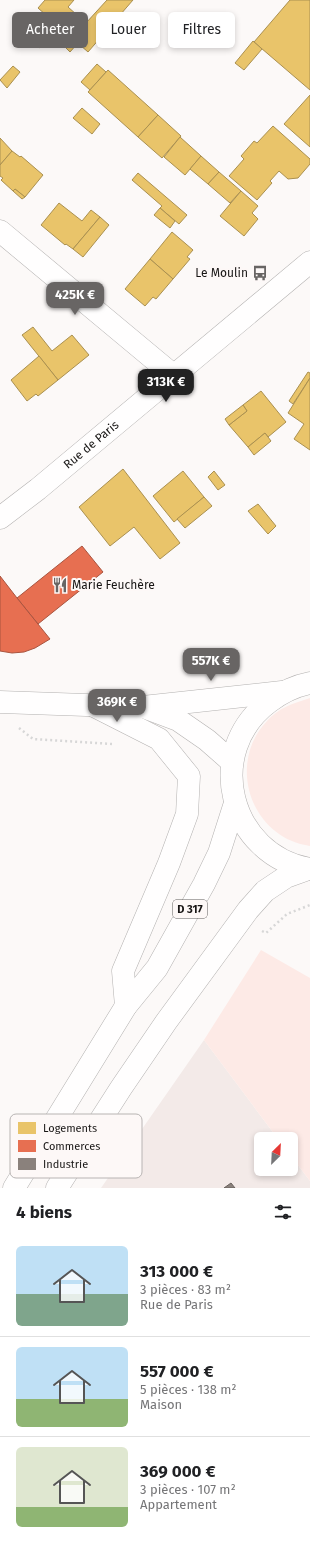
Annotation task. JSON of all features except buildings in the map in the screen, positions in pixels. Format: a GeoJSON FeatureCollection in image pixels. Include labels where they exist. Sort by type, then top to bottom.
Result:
{"type":"FeatureCollection","features":[{"type":"Feature","properties":{"kind":"main road"},"geometry":{"type":"LineString","coordinates":[[0,231],[173,375]]}},
{"type":"Feature","properties":{"kind":"main road","name":"Rue de Paris"},"geometry":{"type":"LineString","coordinates":[[0,518],[38,489],[310,262]]}},
{"type":"Feature","properties":{"kind":"main road"},"geometry":{"type":"LineString","coordinates":[[0,702],[143,707],[282,692],[310,683]]}},
{"type":"Feature","properties":{"kind":"main road"},"geometry":{"type":"LineString","coordinates":[[282,692],[258,710],[241,734],[232,762],[231,783],[235,803],[243,822],[255,839],[271,853],[288,863],[309,869]]}},
{"type":"Feature","properties":{"kind":"main road"},"geometry":{"type":"LineString","coordinates":[[92,705],[159,739],[189,776],[187,814],[169,864],[123,970],[126,1006]]}},
{"type":"Feature","properties":{"kind":"main road"},"geometry":{"type":"LineString","coordinates":[[143,707],[178,720],[207,740],[232,762]]}},
{"type":"Feature","properties":{"kind":"main road","name":"D 317"},"geometry":{"type":"LineString","coordinates":[[60,1114],[126,1006],[157,968],[204,884],[219,853],[235,803]]}},
{"type":"Feature","properties":{"kind":"main road"},"geometry":{"type":"LineString","coordinates":[[104,1114],[166,1022],[248,910],[265,891],[286,877],[309,869]]}},
{"type":"Feature","properties":{"kind":"main road","name":"D 317"},"geometry":{"type":"LineString","coordinates":[[14,1188],[20,1178]]}},
{"type":"Feature","properties":{"kind":"main road"},"geometry":{"type":"LineString","coordinates":[[57,1188],[63,1178]]}},
{"type":"Feature","properties":{"kind":"path"},"geometry":{"type":"LineString","coordinates":[[16,726],[33,739],[118,744]]}},
{"type":"Feature","properties":{"kind":"path"},"geometry":{"type":"LineString","coordinates":[[266,933],[287,914],[310,905]]}},
{"type":"Feature","properties":{"kind":"shaded area"},"geometry":{"type":"Polygon","coordinates":[[[310,698],[310,846],[290,840],[273,829],[260,814],[251,797],[247,777],[248,758],[255,738],[267,721],[281,709],[310,698]]]}},
{"type":"Feature","properties":{"kind":"shaded area"},"geometry":{"type":"Polygon","coordinates":[[[261,950],[310,978],[310,1181],[298,1165],[298,1132],[273,1132],[204,1040],[261,950]]]}},
{"type":"Feature","properties":{"kind":"shaded area"},"geometry":{"type":"Polygon","coordinates":[[[204,1040],[273,1132],[254,1132],[254,1176],[298,1176],[298,1165],[310,1181],[310,1188],[101,1188],[108,1178],[142,1178],[142,1129],[204,1040]]]}},
{"type":"Feature","properties":{"kind":"place","name":"Le Moulin"},"geometry":{"type":"Point","coordinates":[260,273]}},
{"type":"Feature","properties":{"kind":"place","name":"Marie Feuchère"},"geometry":{"type":"Point","coordinates":[60,585]}}]}
